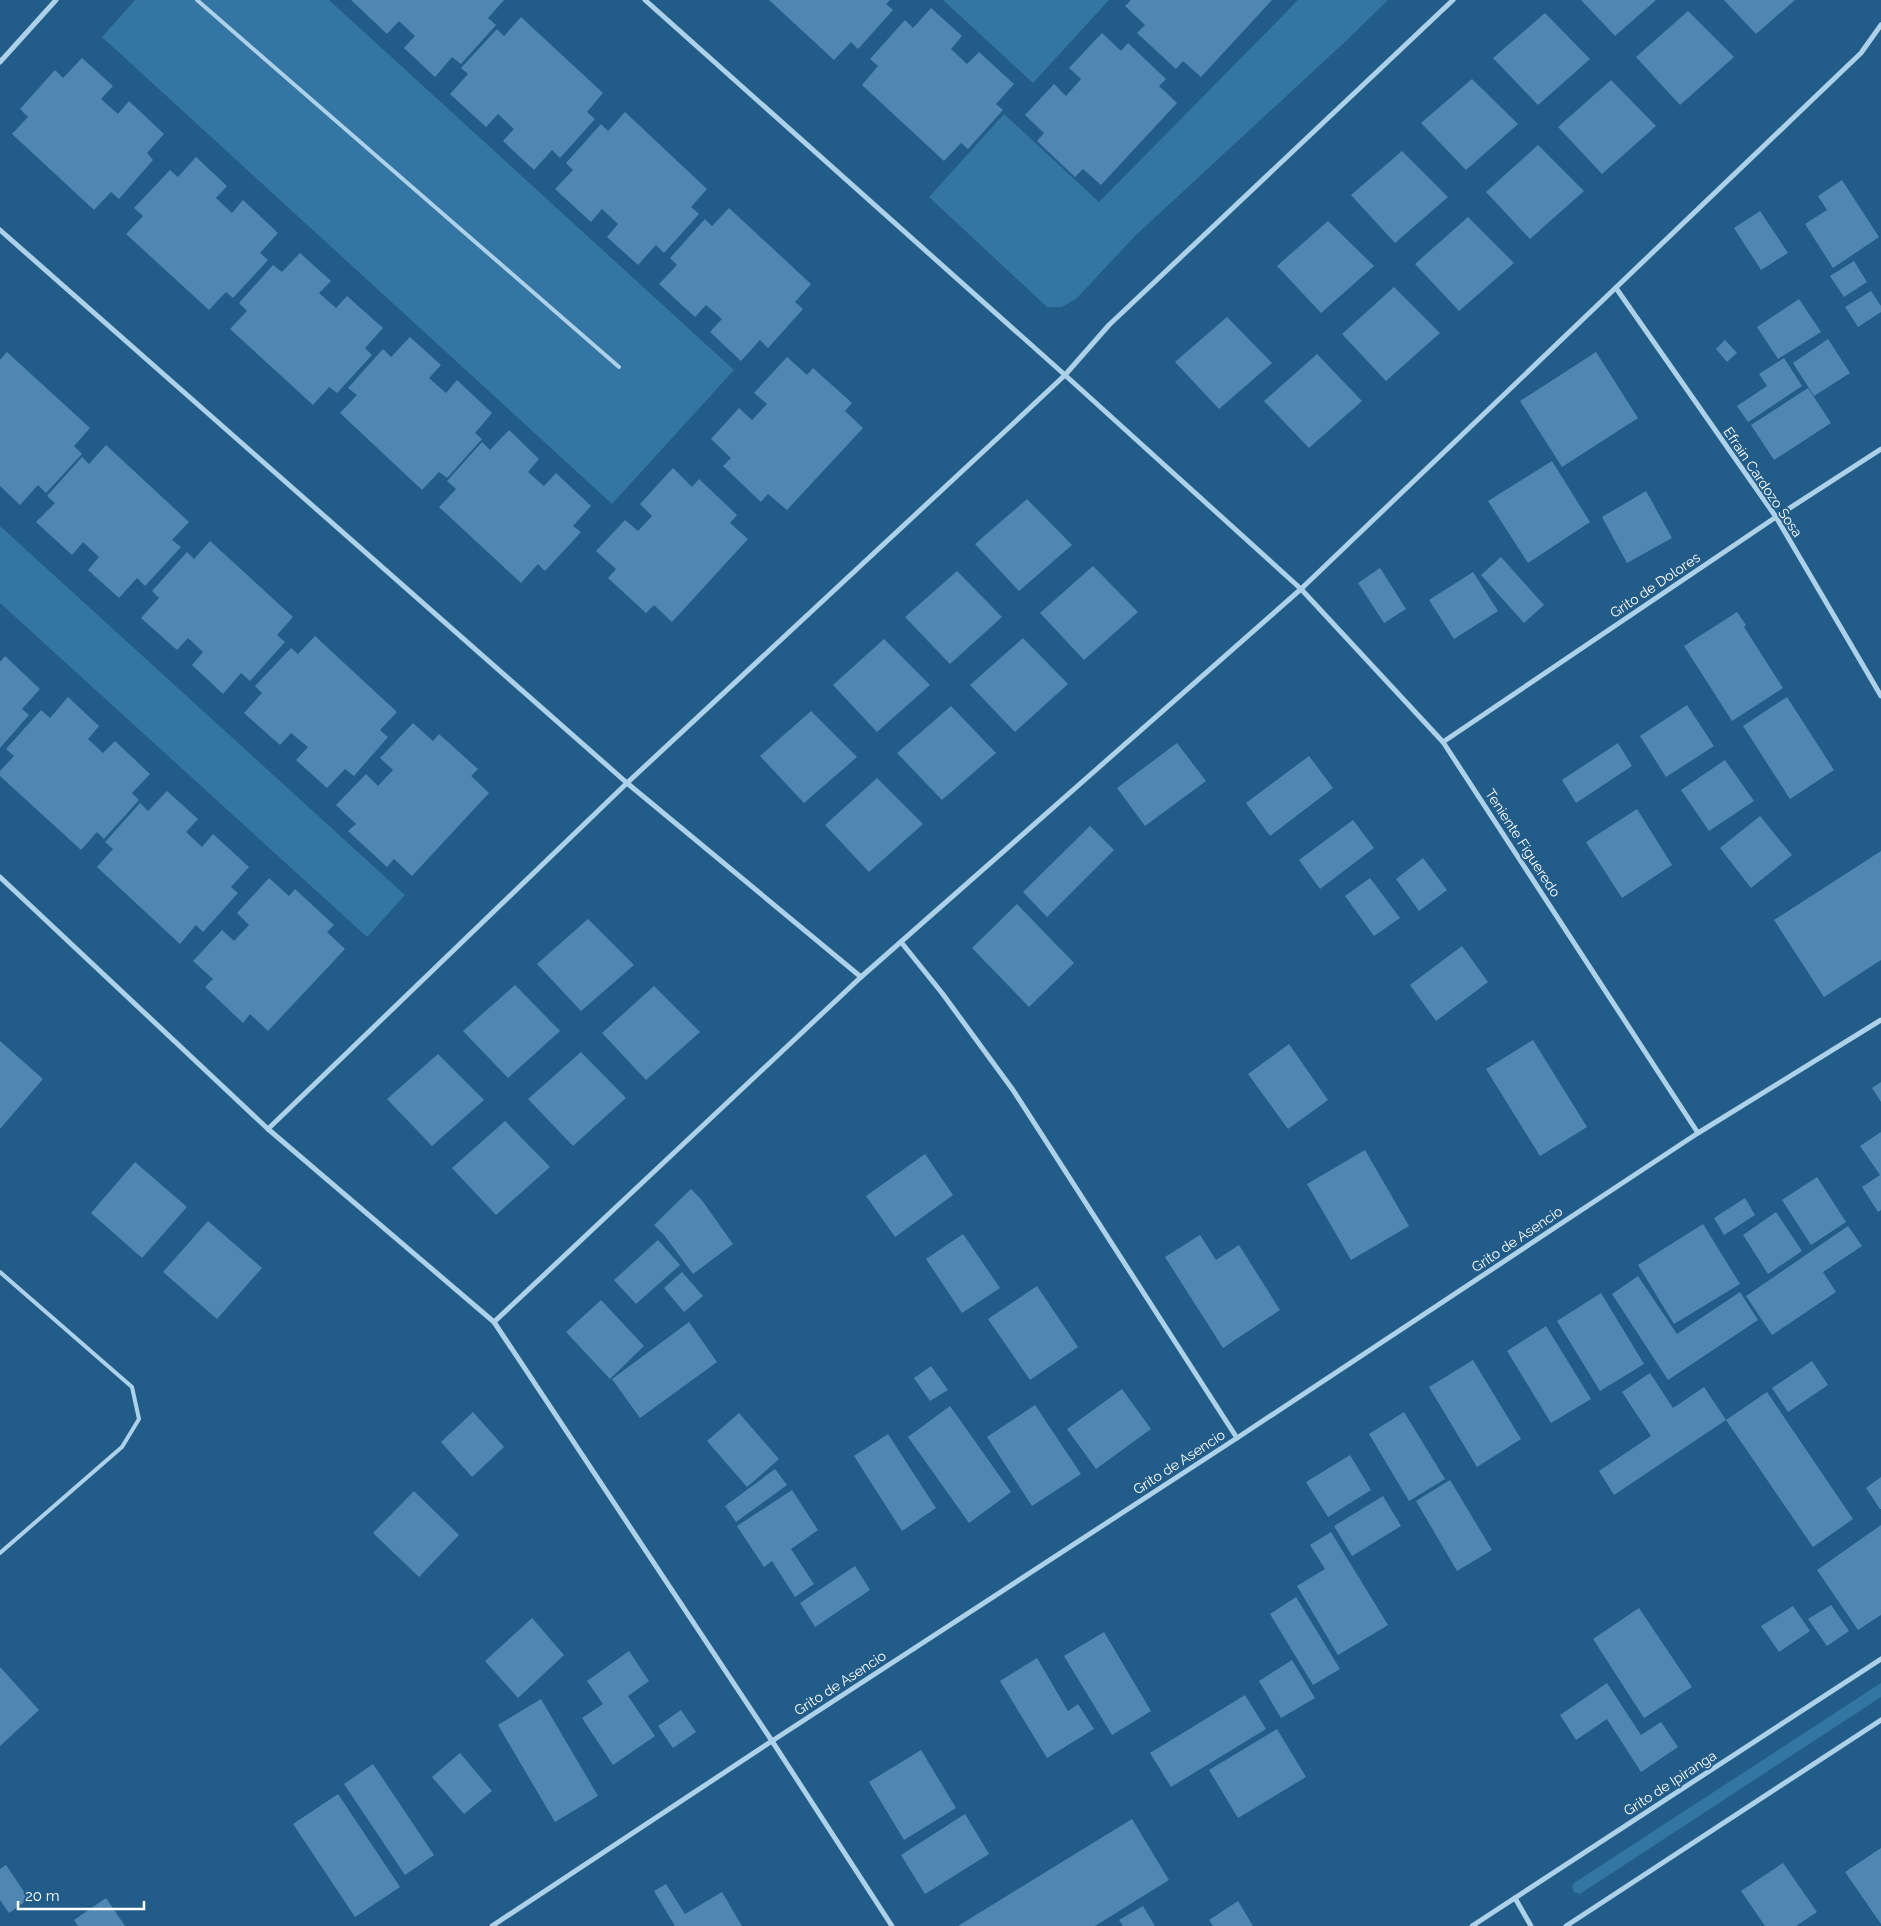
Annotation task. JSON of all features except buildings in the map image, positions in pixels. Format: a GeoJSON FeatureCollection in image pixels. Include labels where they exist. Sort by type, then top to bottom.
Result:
{"type":"FeatureCollection","features":[{"type":"Feature","properties":{"kind":"street"},"geometry":{"type":"LineString","coordinates":[[0,62],[56,0]]}},
{"type":"Feature","properties":{"kind":"street","name":"Teniente Figueredo"},"geometry":{"type":"LineString","coordinates":[[645,0],[1065,374],[1301,589],[1444,742],[1698,1132]]}},
{"type":"Feature","properties":{"kind":"street"},"geometry":{"type":"LineString","coordinates":[[268,1129],[626,783],[1065,374],[1109,325],[1453,0]]}},
{"type":"Feature","properties":{"kind":"street"},"geometry":{"type":"LineString","coordinates":[[494,1322],[861,977],[1301,589],[1861,53],[1881,25]]}},
{"type":"Feature","properties":{"kind":"street"},"geometry":{"type":"LineString","coordinates":[[0,230],[626,783],[861,977]]}},
{"type":"Feature","properties":{"kind":"street","name":"Efrain Cardozo Sosa"},"geometry":{"type":"LineString","coordinates":[[1616,288],[1776,517],[1881,696]]}},
{"type":"Feature","properties":{"kind":"street","name":"Grito de Dolores"},"geometry":{"type":"LineString","coordinates":[[1444,742],[1776,517],[1881,449]]}},
{"type":"Feature","properties":{"kind":"street"},"geometry":{"type":"LineString","coordinates":[[0,877],[268,1129],[494,1322],[772,1741],[892,1926]]}},
{"type":"Feature","properties":{"kind":"street"},"geometry":{"type":"LineString","coordinates":[[901,942],[942,993],[1013,1090],[1237,1438]]}},
{"type":"Feature","properties":{"kind":"street","name":"Grito de Asencio"},"geometry":{"type":"LineString","coordinates":[[492,1926],[1237,1438],[1698,1132],[1881,1020]]}},
{"type":"Feature","properties":{"kind":"street","name":"Grito de Ipiranga"},"geometry":{"type":"LineString","coordinates":[[1472,1926],[1881,1659]]}},
{"type":"Feature","properties":{"kind":"street"},"geometry":{"type":"LineString","coordinates":[[1566,1926],[1881,1720]]}},
{"type":"Feature","properties":{"kind":"street"},"geometry":{"type":"LineString","coordinates":[[1514,1898],[1530,1926]]}},
{"type":"Feature","properties":{"kind":"lane"},"geometry":{"type":"LineString","coordinates":[[197,0],[620,368]]}},
{"type":"Feature","properties":{"kind":"lane"},"geometry":{"type":"LineString","coordinates":[[0,1272],[132,1388],[139,1420],[122,1446],[0,1554]]}},
{"type":"Feature","properties":{"kind":"shaded area"},"geometry":{"type":"Polygon","coordinates":[[[135,0],[329,0],[734,370],[612,504],[102,37],[135,0]]]}},
{"type":"Feature","properties":{"kind":"shaded area"},"geometry":{"type":"Polygon","coordinates":[[[943,0],[1109,0],[1033,83],[943,0]]]}},
{"type":"Feature","properties":{"kind":"shaded area"},"geometry":{"type":"Polygon","coordinates":[[[1298,0],[1388,0],[1135,236],[1077,298],[1062,307],[1047,307],[929,197],[1004,114],[1099,202],[1298,0]]]}},
{"type":"Feature","properties":{"kind":"shaded area"},"geometry":{"type":"Polygon","coordinates":[[[0,526],[405,895],[367,937],[0,603],[0,526]]]}},
{"type":"Feature","properties":{"kind":"shaded area"},"geometry":{"type":"Polygon","coordinates":[[[1881,1683],[1881,1697],[1580,1894],[1574,1892],[1572,1887],[1574,1883],[1881,1683]]]}}]}
